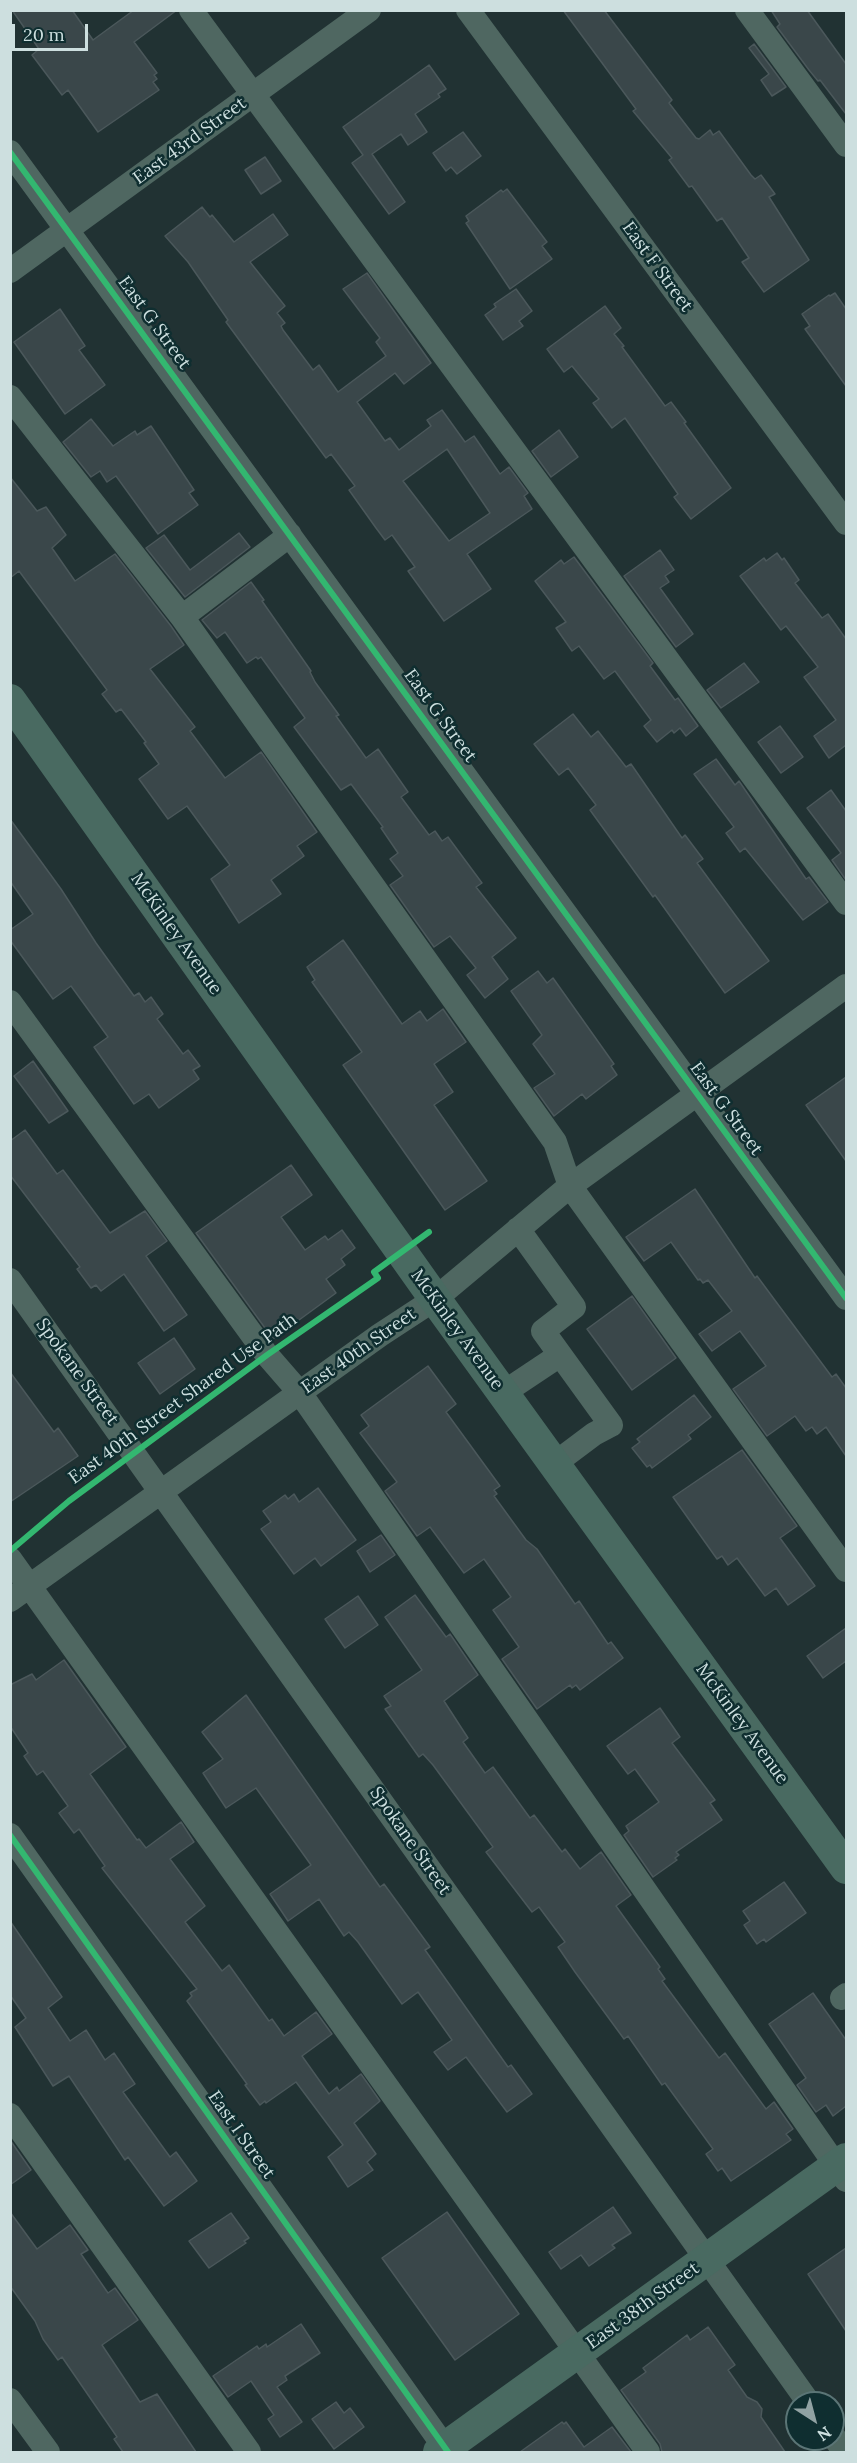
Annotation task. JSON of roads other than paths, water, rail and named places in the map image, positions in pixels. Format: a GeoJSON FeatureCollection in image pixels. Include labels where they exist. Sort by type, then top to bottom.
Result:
{"type":"FeatureCollection","features":[{"type":"Feature","properties":{"kind":"main road","name":"McKinley Avenue"},"geometry":{"type":"LineString","coordinates":[[10,700],[435,1299],[846,1868]]}},
{"type":"Feature","properties":{"kind":"main road","name":"East 38th Street"},"geometry":{"type":"LineString","coordinates":[[444,2451],[707,2260],[843,2168]]}},
{"type":"Feature","properties":{"kind":"street"},"geometry":{"type":"LineString","coordinates":[[191,10],[846,903]]}},
{"type":"Feature","properties":{"kind":"street","name":"East 43rd Street"},"geometry":{"type":"LineString","coordinates":[[10,271],[369,10]]}},
{"type":"Feature","properties":{"kind":"street","name":"East F Street"},"geometry":{"type":"LineString","coordinates":[[468,10],[846,523]]}},
{"type":"Feature","properties":{"kind":"street"},"geometry":{"type":"LineString","coordinates":[[747,10],[846,145]]}},
{"type":"Feature","properties":{"kind":"street","name":"East G Street"},"geometry":{"type":"LineString","coordinates":[[10,152],[846,1298]]}},
{"type":"Feature","properties":{"kind":"street"},"geometry":{"type":"LineString","coordinates":[[10,397],[182,617],[555,1142],[570,1186],[846,1570]]}},
{"type":"Feature","properties":{"kind":"street"},"geometry":{"type":"LineString","coordinates":[[182,617],[290,536]]}},
{"type":"Feature","properties":{"kind":"street","name":"East 40th Street"},"geometry":{"type":"LineString","coordinates":[[10,1600],[435,1299],[570,1186],[846,986]]}},
{"type":"Feature","properties":{"kind":"street"},"geometry":{"type":"LineString","coordinates":[[10,1002],[267,1355],[300,1393],[843,2168]]}},
{"type":"Feature","properties":{"kind":"street"},"geometry":{"type":"LineString","coordinates":[[518,1229],[574,1307],[543,1331],[611,1425],[594,1434],[554,1464]]}},
{"type":"Feature","properties":{"kind":"street","name":"Spokane Street"},"geometry":{"type":"LineString","coordinates":[[10,1280],[800,2391]]}},
{"type":"Feature","properties":{"kind":"street"},"geometry":{"type":"LineString","coordinates":[[503,1393],[560,1355]]}},
{"type":"Feature","properties":{"kind":"street"},"geometry":{"type":"LineString","coordinates":[[10,1559],[648,2452]]}},
{"type":"Feature","properties":{"kind":"street","name":"East I Street"},"geometry":{"type":"LineString","coordinates":[[10,1835],[444,2451]]}},
{"type":"Feature","properties":{"kind":"street"},"geometry":{"type":"LineString","coordinates":[[10,2115],[249,2452]]}},
{"type":"Feature","properties":{"kind":"street"},"geometry":{"type":"LineString","coordinates":[[10,2400],[48,2452]]}}]}
